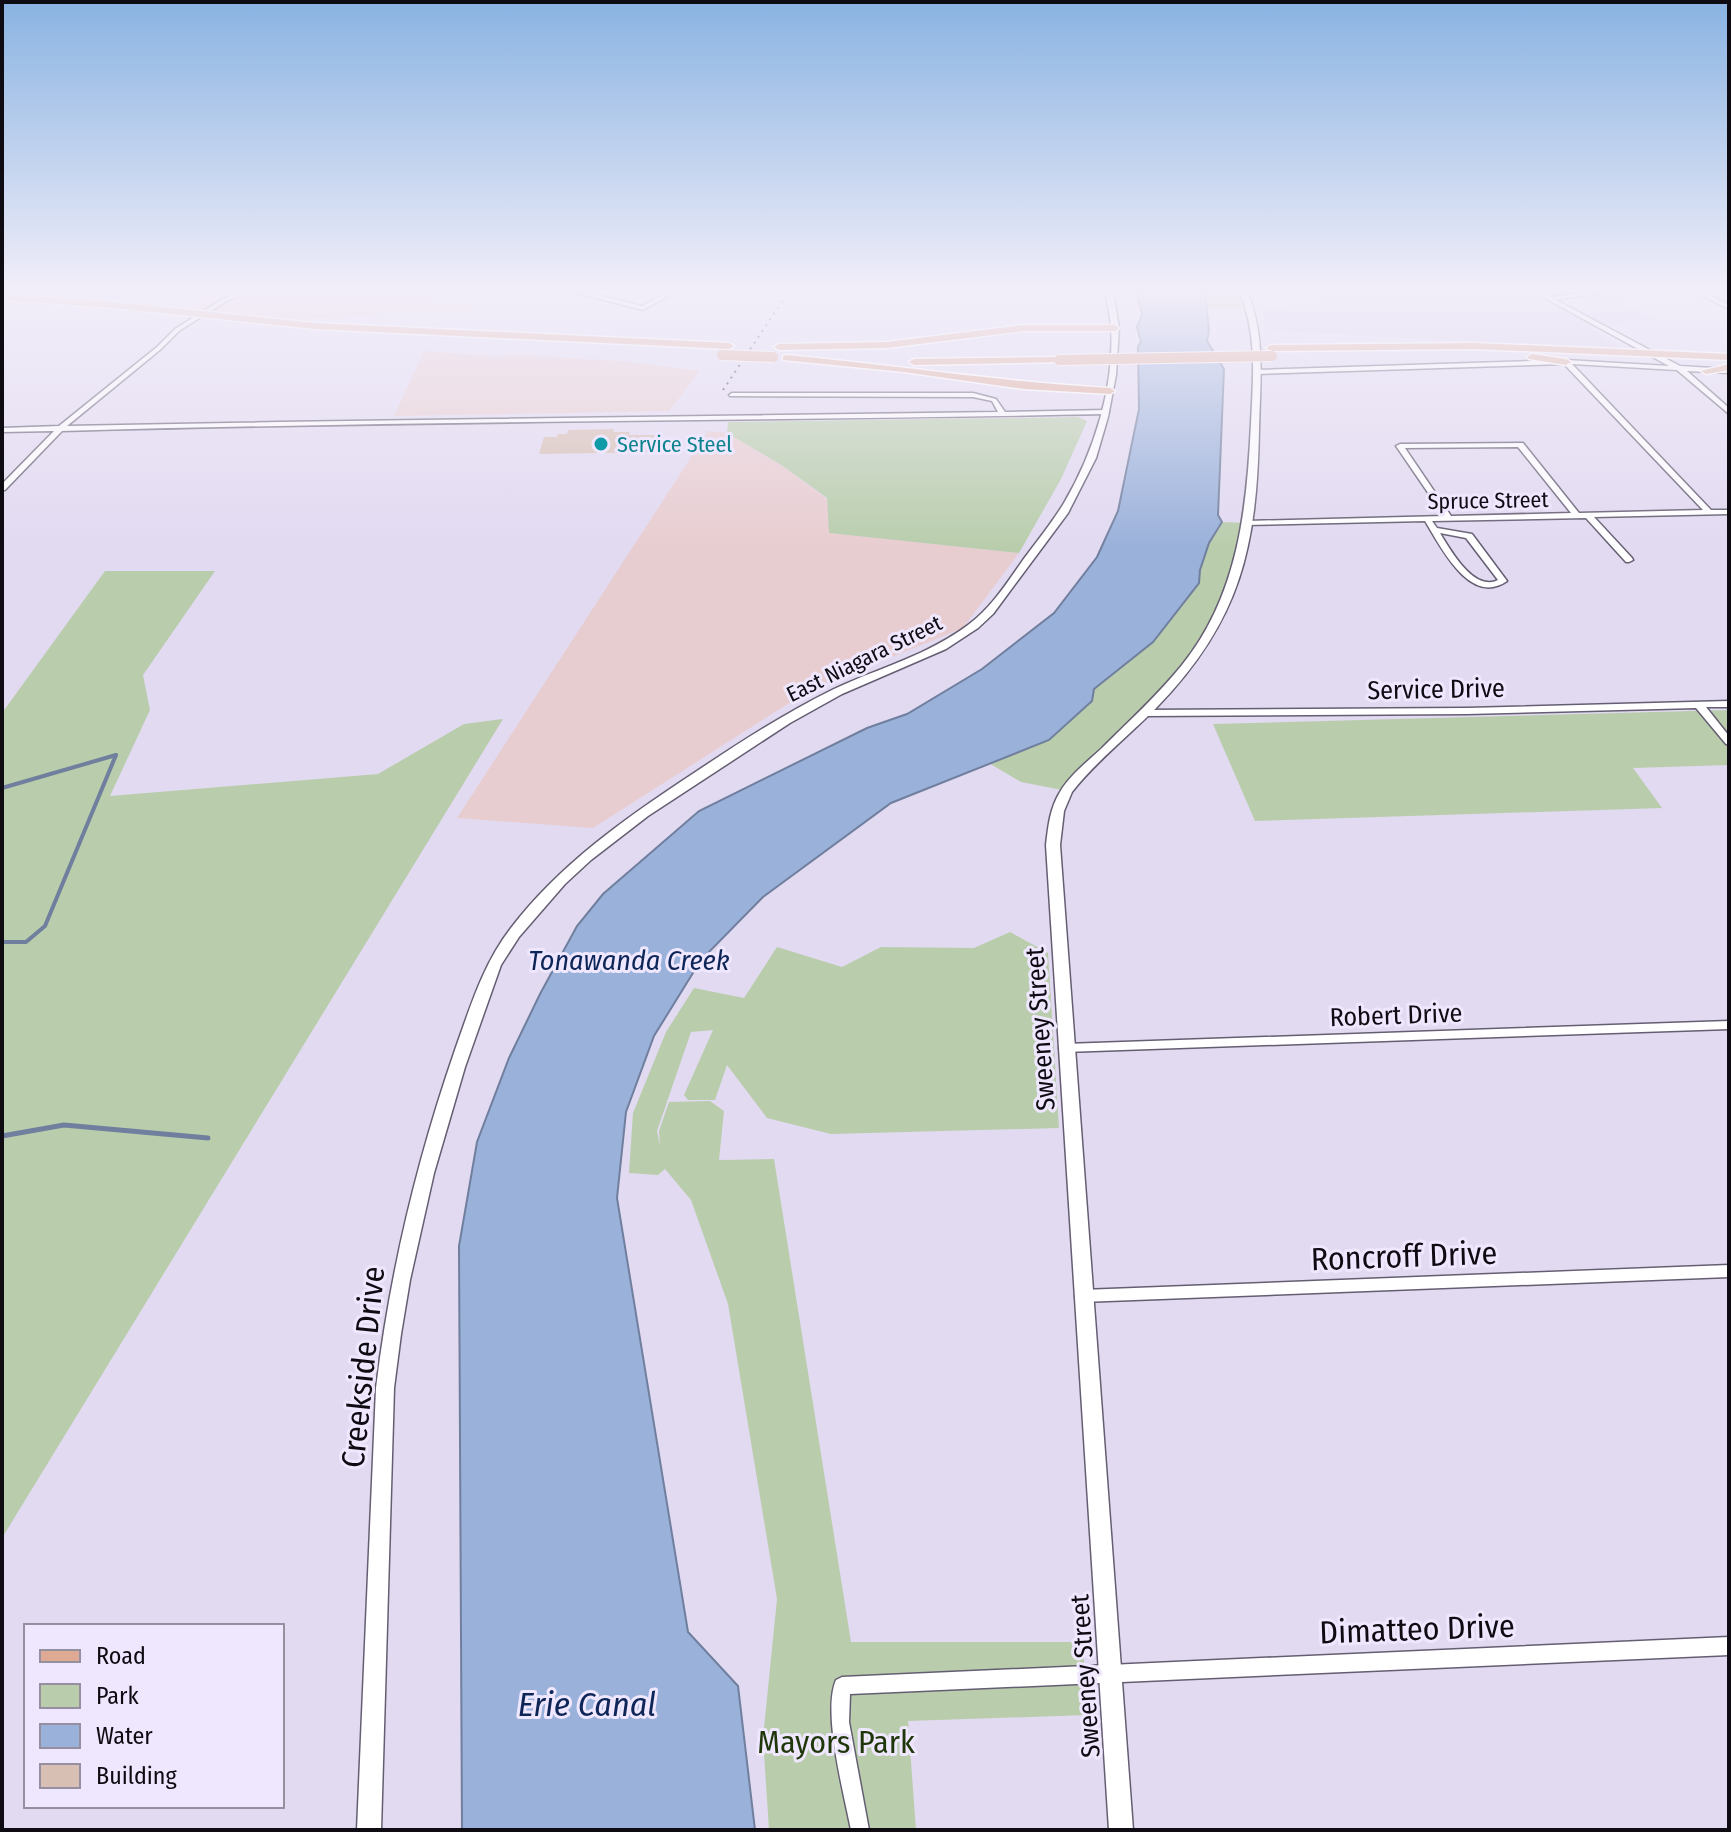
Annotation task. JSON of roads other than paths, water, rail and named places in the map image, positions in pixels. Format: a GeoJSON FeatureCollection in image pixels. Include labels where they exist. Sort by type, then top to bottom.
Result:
{"type":"FeatureCollection","features":[{"type":"Feature","properties":{"kind":"main road"},"geometry":{"type":"LineString","coordinates":[[955,376],[1024,386],[1110,391]]}},
{"type":"Feature","properties":{"kind":"street"},"geometry":{"type":"LineString","coordinates":[[2,488],[61,428],[124,376]]}},
{"type":"Feature","properties":{"kind":"street","name":"East Niagara Street"},"geometry":{"type":"LineString","coordinates":[[516,930],[547,894],[604,843],[720,761],[820,701],[927,654],[976,625],[998,601],[1072,499],[1106,412],[1111,376]]}},
{"type":"Feature","properties":{"kind":"street","name":"Sweeney Street"},"geometry":{"type":"LineString","coordinates":[[1121,1830],[1053,845],[1056,816],[1067,791],[1196,655],[1218,620],[1234,577],[1247,523],[1255,447],[1257,376]]}},
{"type":"Feature","properties":{"kind":"street"},"geometry":{"type":"LineString","coordinates":[[1580,376],[1710,513]]}},
{"type":"Feature","properties":{"kind":"street"},"geometry":{"type":"LineString","coordinates":[[1689,376],[1729,412]]}},
{"type":"Feature","properties":{"kind":"street"},"geometry":{"type":"LineString","coordinates":[[732,395],[982,395],[998,403],[1002,413]]}},
{"type":"Feature","properties":{"kind":"street"},"geometry":{"type":"LineString","coordinates":[[2,430],[1106,412]]}},
{"type":"Feature","properties":{"kind":"street"},"geometry":{"type":"LineString","coordinates":[[1449,518],[1400,446],[1520,445],[1577,516]]}},
{"type":"Feature","properties":{"kind":"street","name":"Spruce Street"},"geometry":{"type":"LineString","coordinates":[[1247,523],[1729,512]]}},
{"type":"Feature","properties":{"kind":"street"},"geometry":{"type":"LineString","coordinates":[[1589,516],[1629,560]]}},
{"type":"Feature","properties":{"kind":"street"},"geometry":{"type":"LineString","coordinates":[[1427,519],[1434,530],[1469,580],[1482,586],[1497,586],[1503,581],[1469,536],[1434,530]]}},
{"type":"Feature","properties":{"kind":"street","name":"Service Drive"},"geometry":{"type":"LineString","coordinates":[[1144,713],[1467,711],[1729,704]]}},
{"type":"Feature","properties":{"kind":"street"},"geometry":{"type":"LineString","coordinates":[[1699,705],[1729,742]]}},
{"type":"Feature","properties":{"kind":"street","name":"Creekside Drive"},"geometry":{"type":"LineString","coordinates":[[369,1830],[385,1388],[397,1286],[441,1122],[476,1010],[494,964],[516,930]]}},
{"type":"Feature","properties":{"kind":"street","name":"Robert Drive"},"geometry":{"type":"LineString","coordinates":[[1065,1048],[1729,1025]]}},
{"type":"Feature","properties":{"kind":"street","name":"Roncroff Drive"},"geometry":{"type":"LineString","coordinates":[[1082,1296],[1729,1271]]}},
{"type":"Feature","properties":{"kind":"street","name":"Dimatteo Drive"},"geometry":{"type":"LineString","coordinates":[[860,1830],[840,1722],[842,1686],[1729,1646]]}},
{"type":"Feature","properties":{"kind":"water","name":"Erie Canal"},"geometry":{"type":"Polygon","coordinates":[[[1138,376],[1224,376],[1218,515],[1222,522],[1209,543],[1199,583],[1153,642],[1094,689],[1092,701],[1049,740],[891,803],[763,897],[701,960],[654,1036],[626,1112],[617,1198],[688,1632],[738,1686],[755,1830],[462,1830],[459,1246],[477,1142],[509,1058],[577,926],[603,894],[699,811],[867,728],[907,714],[982,669],[1054,613],[1097,557],[1118,511],[1139,409],[1138,376]]]}},
{"type":"Feature","properties":{"kind":"waterway"},"geometry":{"type":"LineString","coordinates":[[2,788],[116,755],[45,926],[26,942],[2,942]]}},
{"type":"Feature","properties":{"kind":"waterway"},"geometry":{"type":"LineString","coordinates":[[2,1136],[64,1125],[208,1138]]}},
{"type":"Feature","properties":{"kind":"railway"},"geometry":{"type":"LineString","coordinates":[[723,390],[732,376]]}},
{"type":"Feature","properties":{"kind":"place","name":"Service Steel"},"geometry":{"type":"Point","coordinates":[601,444]}},
{"type":"Feature","properties":{"kind":"water label","name":"Tonawanda Creek"},"geometry":{"type":"Point","coordinates":[629,960]}},
{"type":"Feature","properties":{"kind":"park label","name":"Mayors Park"},"geometry":{"type":"Point","coordinates":[836,1742]}}]}
